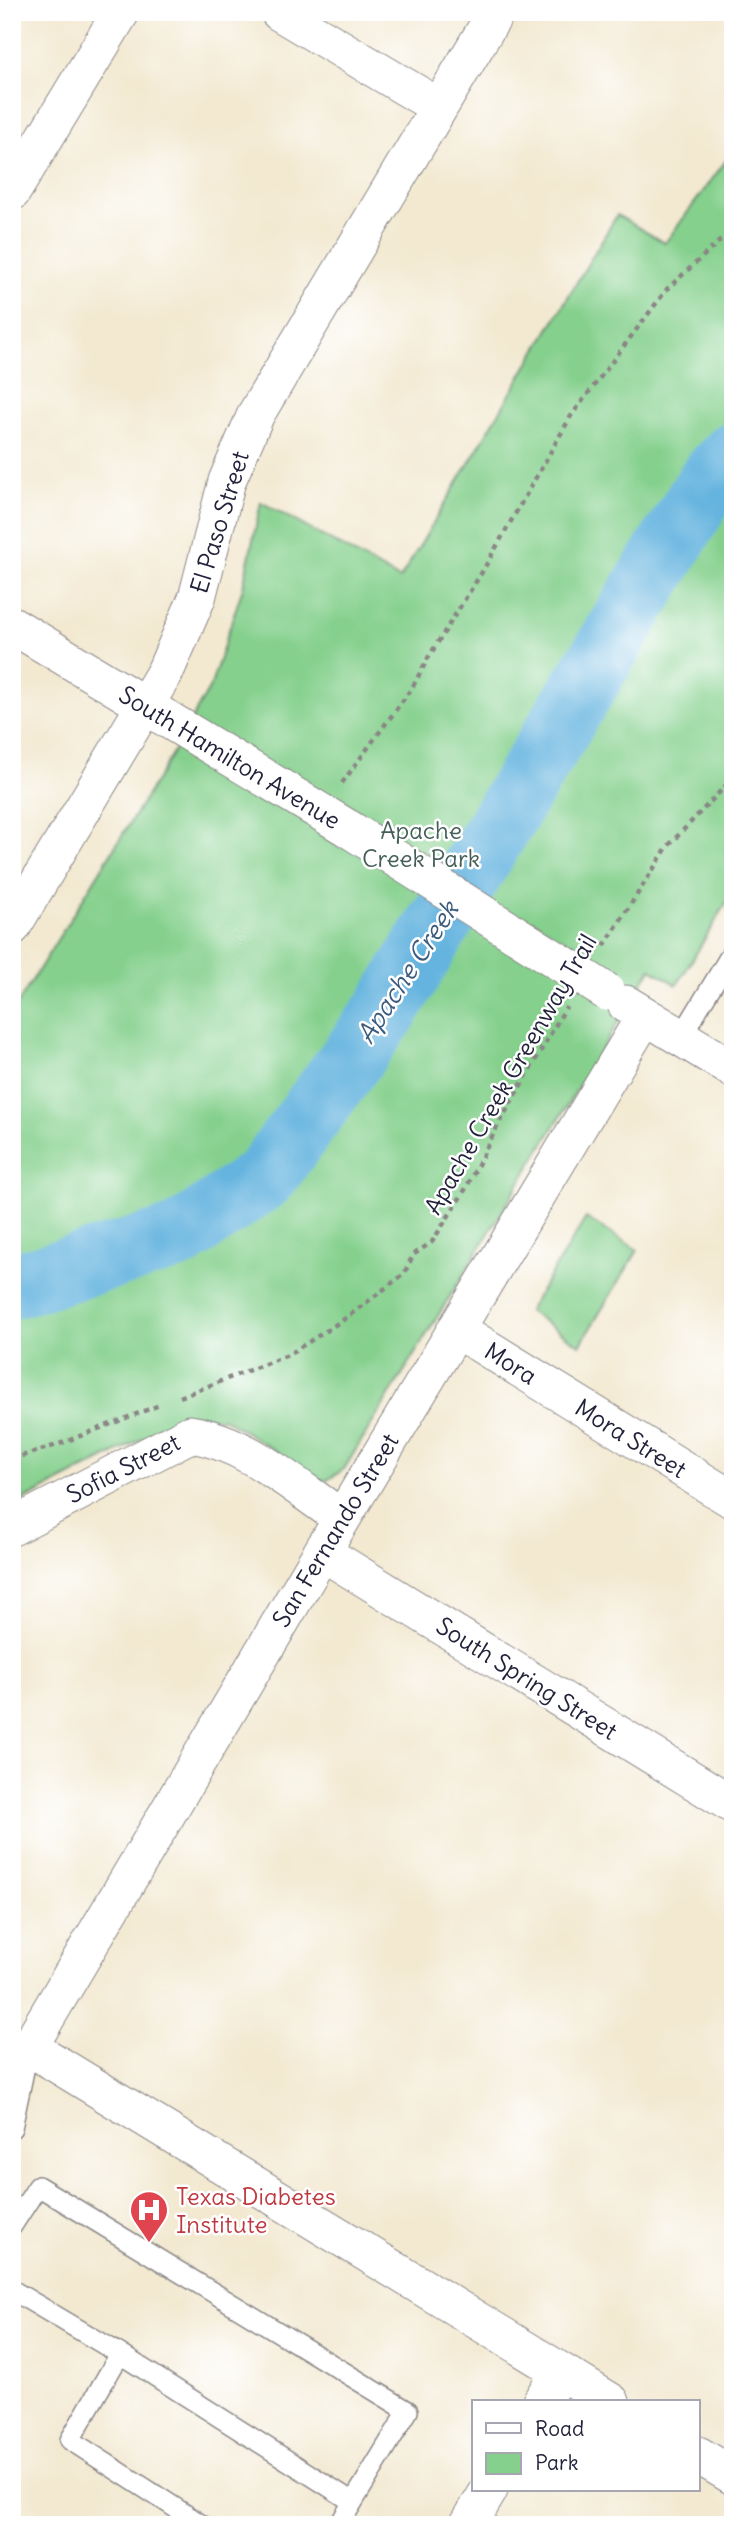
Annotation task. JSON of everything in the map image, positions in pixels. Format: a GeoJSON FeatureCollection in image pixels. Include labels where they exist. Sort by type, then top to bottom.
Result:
{"type":"FeatureCollection","features":[{"type":"Feature","properties":{"kind":"street"},"geometry":{"type":"LineString","coordinates":[[12,192],[121,12]]}},
{"type":"Feature","properties":{"kind":"street"},"geometry":{"type":"LineString","coordinates":[[279,12],[439,107]]}},
{"type":"Feature","properties":{"kind":"street","name":"El Paso Street"},"geometry":{"type":"LineString","coordinates":[[12,928],[165,671],[197,598],[227,481],[256,414],[496,12]]}},
{"type":"Feature","properties":{"kind":"street","name":"South Hamilton Avenue"},"geometry":{"type":"LineString","coordinates":[[12,625],[335,821],[590,994],[645,1016],[733,1069]]}},
{"type":"Feature","properties":{"kind":"street","name":"San Fernando Street"},"geometry":{"type":"LineString","coordinates":[[18,2057],[645,1016]]}},
{"type":"Feature","properties":{"kind":"street","name":"Mora"},"geometry":{"type":"LineString","coordinates":[[456,1329],[566,1397]]}},
{"type":"Feature","properties":{"kind":"street","name":"Mora Street"},"geometry":{"type":"LineString","coordinates":[[566,1397],[733,1500]]}},
{"type":"Feature","properties":{"kind":"street","name":"Sofia Street"},"geometry":{"type":"LineString","coordinates":[[12,1527],[190,1434],[212,1437],[248,1454],[342,1518]]}},
{"type":"Feature","properties":{"kind":"street","name":"South Spring Street"},"geometry":{"type":"LineString","coordinates":[[322,1552],[733,1805]]}},
{"type":"Feature","properties":{"kind":"street"},"geometry":{"type":"LineString","coordinates":[[18,2057],[608,2400]]}},
{"type":"Feature","properties":{"kind":"street"},"geometry":{"type":"LineString","coordinates":[[542,2400],[560,2371]]}},
{"type":"Feature","properties":{"kind":"street"},"geometry":{"type":"LineString","coordinates":[[700,2456],[733,2476]]}},
{"type":"Feature","properties":{"kind":"street"},"geometry":{"type":"LineString","coordinates":[[468,2525],[488,2492]]}},
{"type":"Feature","properties":{"kind":"lane"},"geometry":{"type":"LineString","coordinates":[[681,1037],[733,951]]}},
{"type":"Feature","properties":{"kind":"lane"},"geometry":{"type":"LineString","coordinates":[[12,2127],[18,2057]]}},
{"type":"Feature","properties":{"kind":"lane"},"geometry":{"type":"LineString","coordinates":[[12,2226],[38,2186],[408,2411],[339,2525]]}},
{"type":"Feature","properties":{"kind":"lane"},"geometry":{"type":"LineString","coordinates":[[12,2290],[120,2354],[353,2501]]}},
{"type":"Feature","properties":{"kind":"lane"},"geometry":{"type":"LineString","coordinates":[[120,2354],[70,2440],[202,2525]]}},
{"type":"Feature","properties":{"kind":"path"},"geometry":{"type":"LineString","coordinates":[[335,821],[361,755],[412,688],[571,416],[667,289],[733,229]]}},
{"type":"Feature","properties":{"kind":"path","name":"Apache Creek Greenway Trail"},"geometry":{"type":"LineString","coordinates":[[601,951],[668,846],[733,778]]}},
{"type":"Feature","properties":{"kind":"path","name":"Apache Creek Greenway Trail"},"geometry":{"type":"LineString","coordinates":[[12,1459],[57,1445],[288,1355],[346,1318],[404,1274],[413,1255],[432,1242],[465,1190],[498,1125],[590,994]]}},
{"type":"Feature","properties":{"kind":"green space","name":"Apache Creek Park"},"geometry":{"type":"Polygon","coordinates":[[[733,151],[733,892],[677,985],[651,969],[344,1469],[326,1481],[317,1478],[225,1419],[195,1415],[177,1421],[12,1506],[12,1013],[165,766],[211,685],[243,587],[261,502],[400,579],[617,215],[665,243],[733,151]]]}},
{"type":"Feature","properties":{"kind":"green space"},"geometry":{"type":"Polygon","coordinates":[[[586,1218],[638,1250],[580,1345],[528,1311],[586,1218]]]}},
{"type":"Feature","properties":{"kind":"waterway","name":"Apache Creek"},"geometry":{"type":"LineString","coordinates":[[12,1286],[179,1237],[265,1177],[386,1011],[712,477],[733,455]]}},
{"type":"Feature","properties":{"kind":"place","name":"Texas Diabetes Institute"},"geometry":{"type":"Point","coordinates":[149,2244]}}]}
